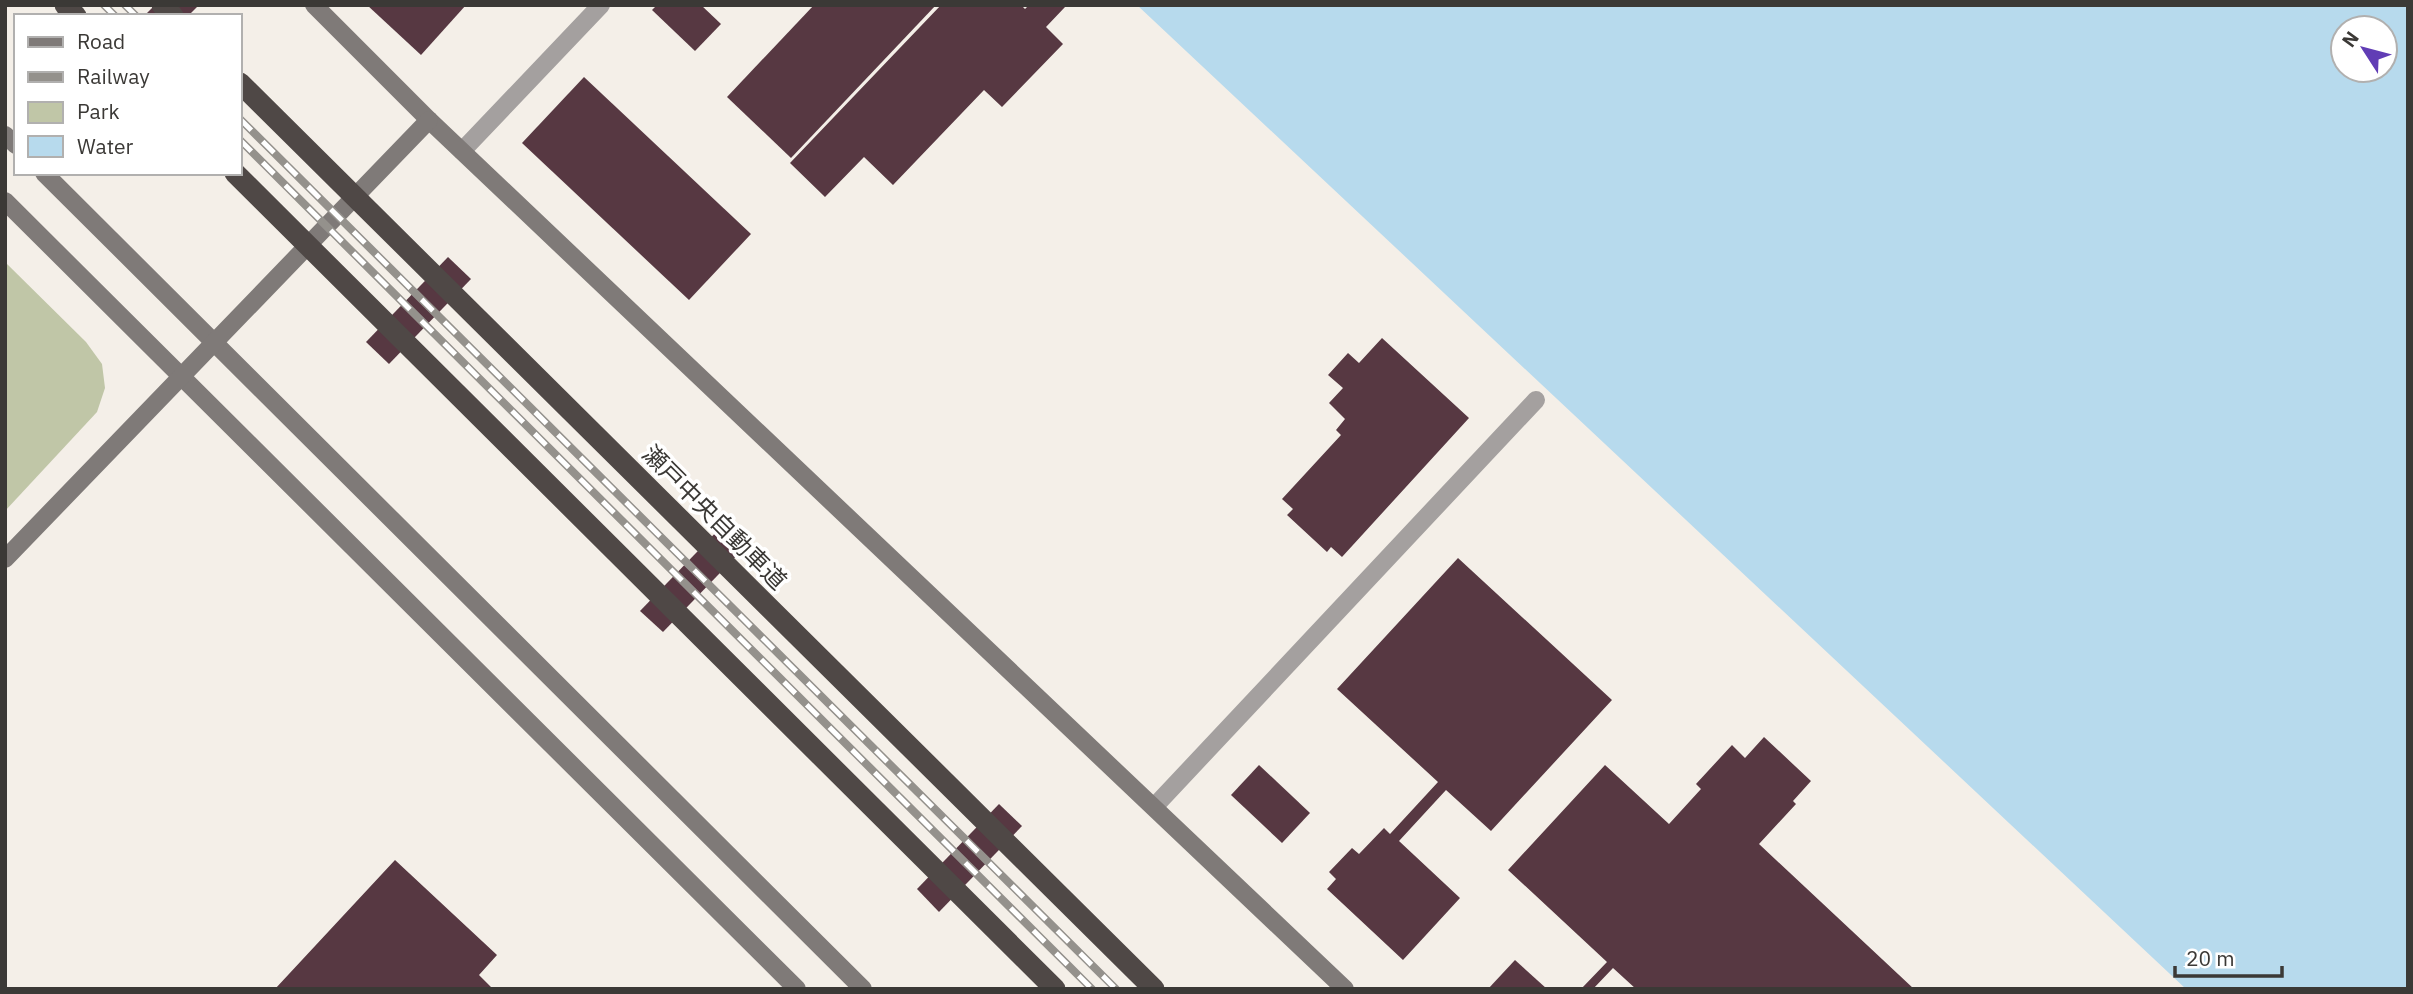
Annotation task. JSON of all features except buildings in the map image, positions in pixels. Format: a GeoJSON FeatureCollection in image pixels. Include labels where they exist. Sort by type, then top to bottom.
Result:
{"type":"FeatureCollection","features":[{"type":"Feature","properties":{"kind":"highway","name":"瀬戸中央自動車道"},"geometry":{"type":"LineString","coordinates":[[242,85],[1154,989]]}},
{"type":"Feature","properties":{"kind":"highway"},"geometry":{"type":"LineString","coordinates":[[236,175],[1055,989]]}},
{"type":"Feature","properties":{"kind":"street"},"geometry":{"type":"LineString","coordinates":[[314,5],[429,120],[1345,989]]}},
{"type":"Feature","properties":{"kind":"street"},"geometry":{"type":"LineString","coordinates":[[5,559],[429,120]]}},
{"type":"Feature","properties":{"kind":"street"},"geometry":{"type":"LineString","coordinates":[[46,175],[863,989]]}},
{"type":"Feature","properties":{"kind":"street"},"geometry":{"type":"LineString","coordinates":[[5,201],[797,989]]}},
{"type":"Feature","properties":{"kind":"lane"},"geometry":{"type":"LineString","coordinates":[[462,151],[601,5]]}},
{"type":"Feature","properties":{"kind":"lane"},"geometry":{"type":"LineString","coordinates":[[1154,807],[1536,400]]}},
{"type":"Feature","properties":{"kind":"green space"},"geometry":{"type":"Polygon","coordinates":[[[5,262],[86,342],[102,364],[105,388],[97,412],[5,511],[5,262]]]}},
{"type":"Feature","properties":{"kind":"water"},"geometry":{"type":"Polygon","coordinates":[[[1137,5],[2408,5],[2408,989],[2186,989],[1137,5]]]}},
{"type":"Feature","properties":{"kind":"railway"},"geometry":{"type":"LineString","coordinates":[[104,5],[113,14]]}},
{"type":"Feature","properties":{"kind":"railway"},"geometry":{"type":"LineString","coordinates":[[125,5],[134,14]]}},
{"type":"Feature","properties":{"kind":"railway"},"geometry":{"type":"LineString","coordinates":[[242,121],[1116,989]]}},
{"type":"Feature","properties":{"kind":"railway"},"geometry":{"type":"LineString","coordinates":[[242,142],[1092,989]]}}]}
